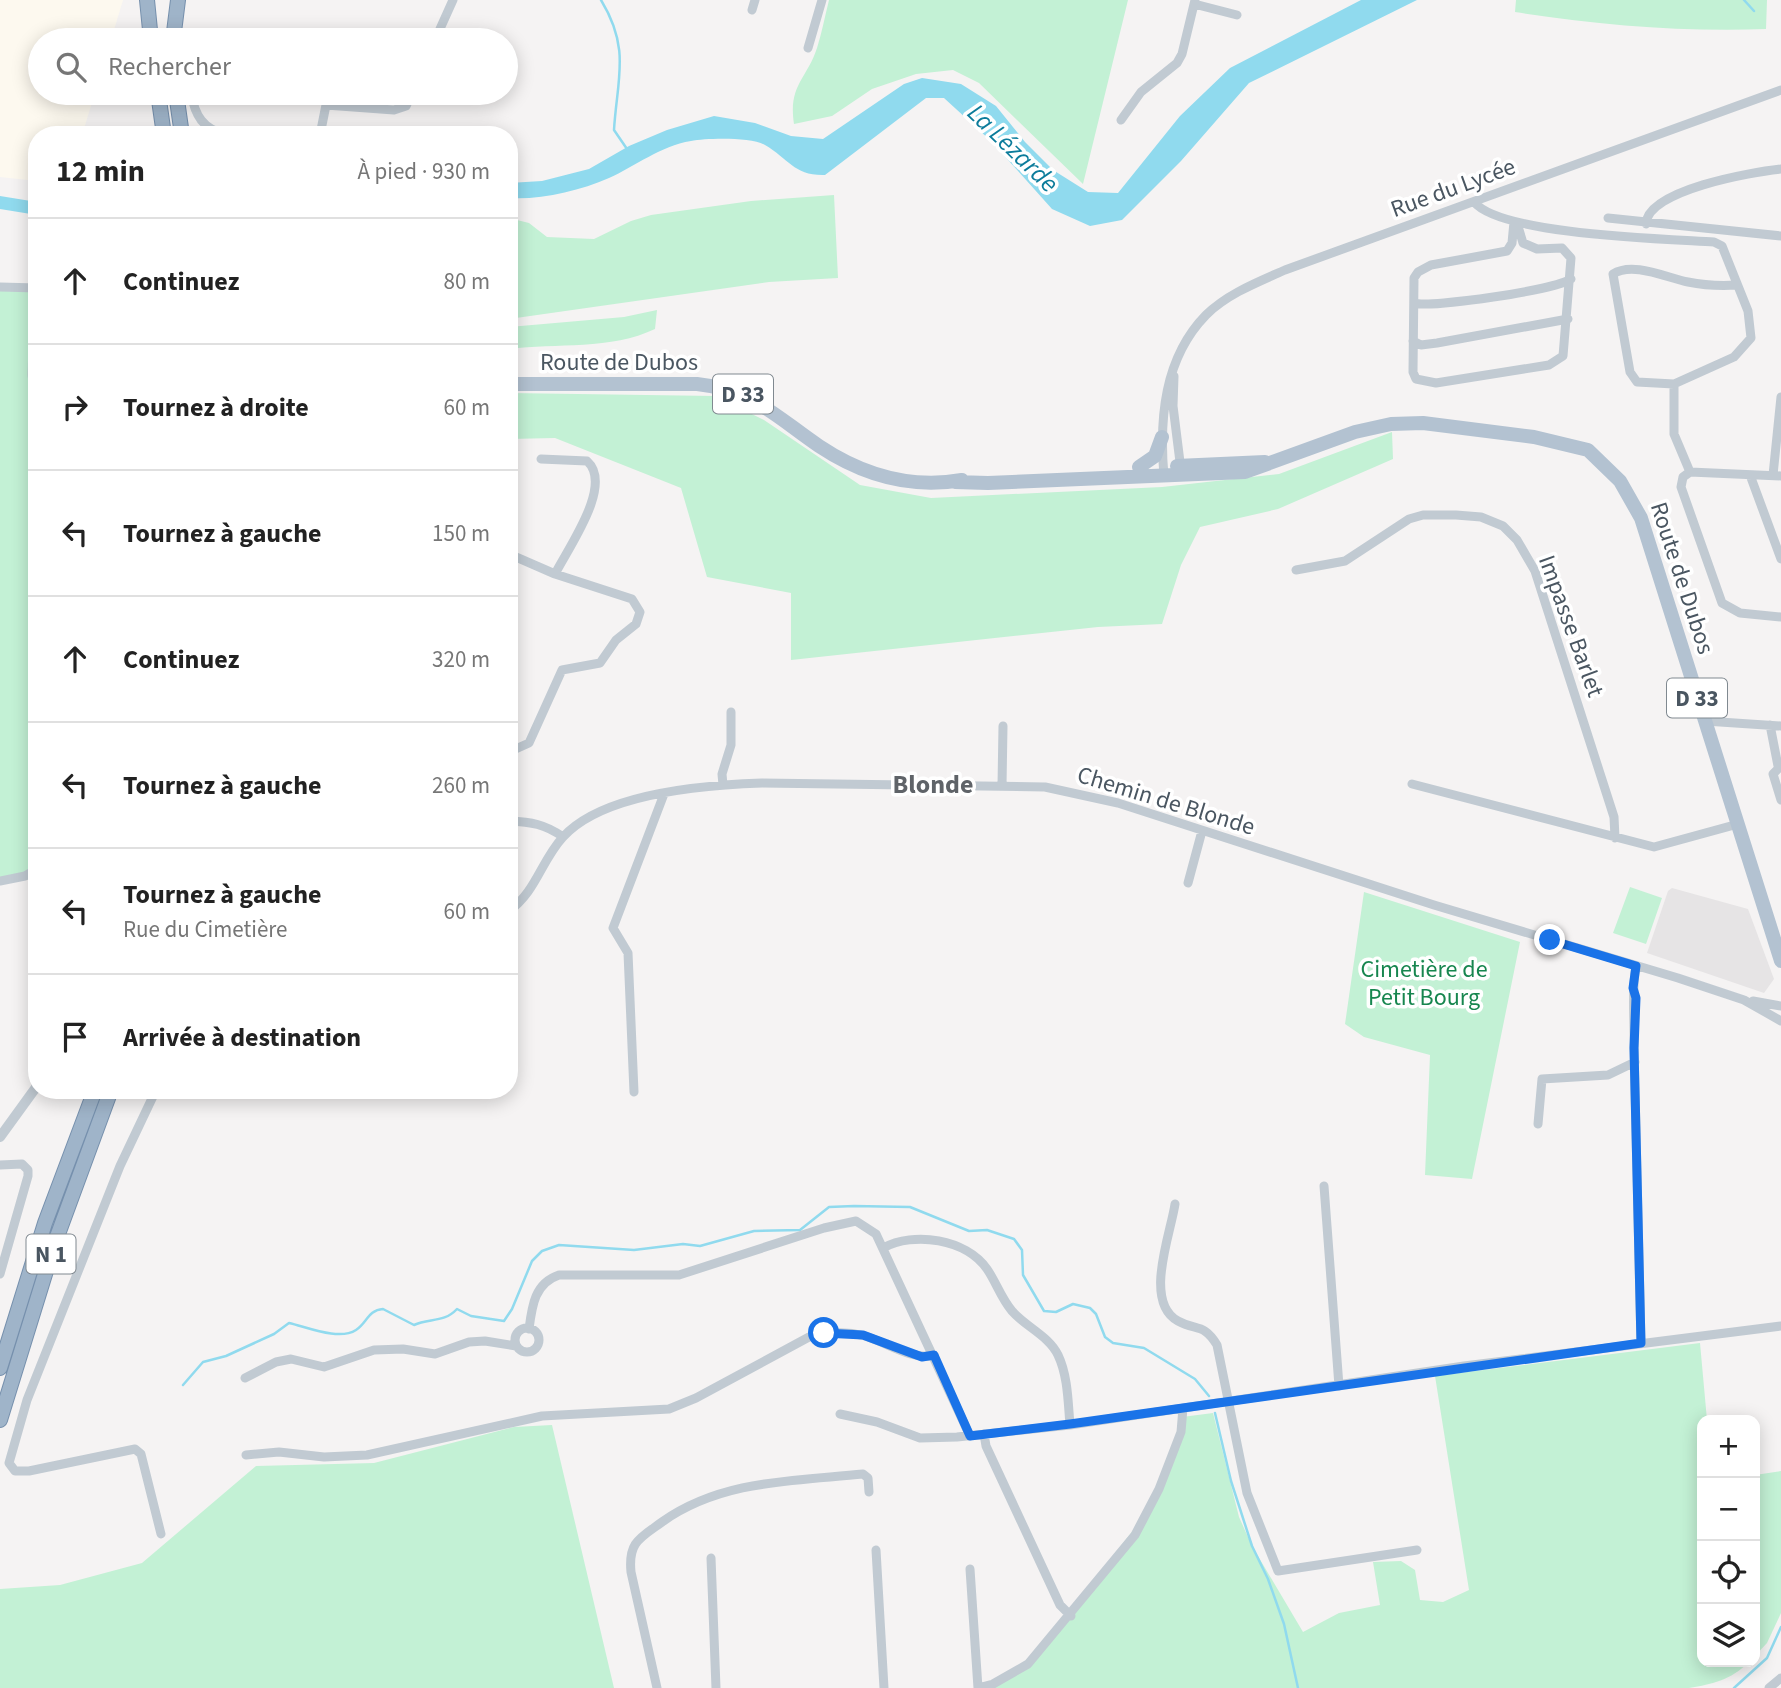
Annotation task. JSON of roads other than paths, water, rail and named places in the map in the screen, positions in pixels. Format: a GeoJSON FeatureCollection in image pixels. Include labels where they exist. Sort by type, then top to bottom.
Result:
{"type":"FeatureCollection","features":[{"type":"Feature","properties":{"kind":"highway"},"geometry":{"type":"LineString","coordinates":[[147,0],[150,28]]}},
{"type":"Feature","properties":{"kind":"highway"},"geometry":{"type":"LineString","coordinates":[[152,28],[153,0]]}},
{"type":"Feature","properties":{"kind":"highway"},"geometry":{"type":"LineString","coordinates":[[170,0],[174,28]]}},
{"type":"Feature","properties":{"kind":"highway"},"geometry":{"type":"LineString","coordinates":[[176,28],[178,0]]}},
{"type":"Feature","properties":{"kind":"highway"},"geometry":{"type":"LineString","coordinates":[[160,105],[163,126]]}},
{"type":"Feature","properties":{"kind":"highway"},"geometry":{"type":"LineString","coordinates":[[178,105],[181,126]]}},
{"type":"Feature","properties":{"kind":"highway","name":"N 1"},"geometry":{"type":"LineString","coordinates":[[0,1368],[45,1223],[92,1099]]}},
{"type":"Feature","properties":{"kind":"highway","name":"N 1"},"geometry":{"type":"LineString","coordinates":[[0,1420],[54,1245],[108,1099]]}},
{"type":"Feature","properties":{"kind":"main road","name":"Route de Dubos"},"geometry":{"type":"LineString","coordinates":[[518,384],[697,384],[724,387],[763,404],[820,446],[877,475],[920,482],[988,483],[1275,462],[1355,432],[1391,424],[1423,424],[1534,437],[1588,450],[1620,481],[1642,519],[1781,961]]}},
{"type":"Feature","properties":{"kind":"main road"},"geometry":{"type":"LineString","coordinates":[[1139,467],[1155,457],[1162,437]]}},
{"type":"Feature","properties":{"kind":"main road","name":"Route de Dubos"},"geometry":{"type":"LineString","coordinates":[[955,482],[990,476],[1139,467],[1164,471]]}},
{"type":"Feature","properties":{"kind":"street"},"geometry":{"type":"LineString","coordinates":[[440,28],[453,0]]}},
{"type":"Feature","properties":{"kind":"street"},"geometry":{"type":"LineString","coordinates":[[752,10],[755,0]]}},
{"type":"Feature","properties":{"kind":"street"},"geometry":{"type":"LineString","coordinates":[[808,48],[822,0]]}},
{"type":"Feature","properties":{"kind":"street"},"geometry":{"type":"LineString","coordinates":[[1121,120],[1141,92],[1177,63],[1182,54],[1195,2],[1237,15]]}},
{"type":"Feature","properties":{"kind":"street","name":"Rue du Lycée"},"geometry":{"type":"LineString","coordinates":[[1164,471],[1162,437],[1165,395],[1174,370],[1189,338],[1207,314],[1244,289],[1285,270],[1781,90]]}},
{"type":"Feature","properties":{"kind":"street"},"geometry":{"type":"LineString","coordinates":[[194,105],[205,126]]}},
{"type":"Feature","properties":{"kind":"street"},"geometry":{"type":"LineString","coordinates":[[322,126],[326,105],[394,110],[406,105]]}},
{"type":"Feature","properties":{"kind":"street"},"geometry":{"type":"LineString","coordinates":[[1646,224],[1648,212],[1653,207],[1679,194],[1736,177],[1781,169]]}},
{"type":"Feature","properties":{"kind":"street"},"geometry":{"type":"LineString","coordinates":[[1474,202],[1482,211],[1515,223],[1714,242],[1725,251],[1748,311],[1751,338],[1734,357],[1674,384],[1637,382],[1632,379],[1614,274],[1618,271],[1645,272],[1688,282],[1737,285]]}},
{"type":"Feature","properties":{"kind":"street"},"geometry":{"type":"LineString","coordinates":[[1608,218],[1781,236]]}},
{"type":"Feature","properties":{"kind":"street"},"geometry":{"type":"LineString","coordinates":[[1515,223],[1523,243],[1537,249],[1553,247],[1567,252],[1571,258],[1568,319],[1564,351],[1558,362],[1436,383],[1416,379],[1413,341],[1414,278],[1418,272],[1431,265],[1507,251],[1512,243],[1515,223]]}},
{"type":"Feature","properties":{"kind":"street"},"geometry":{"type":"LineString","coordinates":[[1414,303],[1433,304],[1556,286],[1571,279]]}},
{"type":"Feature","properties":{"kind":"street"},"geometry":{"type":"LineString","coordinates":[[0,288],[28,288]]}},
{"type":"Feature","properties":{"kind":"street"},"geometry":{"type":"LineString","coordinates":[[1413,341],[1421,345],[1437,343],[1568,319]]}},
{"type":"Feature","properties":{"kind":"street","name":"Rue du Lycée"},"geometry":{"type":"LineString","coordinates":[[1174,370],[1173,406],[1181,470]]}},
{"type":"Feature","properties":{"kind":"street"},"geometry":{"type":"LineString","coordinates":[[1674,384],[1674,434],[1690,472]]}},
{"type":"Feature","properties":{"kind":"street"},"geometry":{"type":"LineString","coordinates":[[1781,397],[1777,476],[1690,472],[1683,477],[1681,487],[1722,603],[1740,613],[1781,617]]}},
{"type":"Feature","properties":{"kind":"street"},"geometry":{"type":"LineString","coordinates":[[541,459],[587,461],[597,472],[598,482],[592,503],[555,574]]}},
{"type":"Feature","properties":{"kind":"street"},"geometry":{"type":"LineString","coordinates":[[1750,475],[1781,559]]}},
{"type":"Feature","properties":{"kind":"street","name":"Impasse Barlet"},"geometry":{"type":"LineString","coordinates":[[1296,570],[1345,561],[1399,524],[1423,515],[1481,517],[1503,526],[1517,541],[1535,571],[1614,817],[1615,838]]}},
{"type":"Feature","properties":{"kind":"street"},"geometry":{"type":"LineString","coordinates":[[518,559],[555,574],[632,599],[639,607],[639,620],[616,640],[600,663],[562,670],[528,743],[518,748]]}},
{"type":"Feature","properties":{"kind":"street"},"geometry":{"type":"LineString","coordinates":[[723,785],[722,774],[731,745],[731,712]]}},
{"type":"Feature","properties":{"kind":"street"},"geometry":{"type":"LineString","coordinates":[[1705,722],[1777,726]]}},
{"type":"Feature","properties":{"kind":"street"},"geometry":{"type":"LineString","coordinates":[[1002,786],[1003,726]]}},
{"type":"Feature","properties":{"kind":"street"},"geometry":{"type":"LineString","coordinates":[[1777,726],[1781,738]]}},
{"type":"Feature","properties":{"kind":"street"},"geometry":{"type":"LineString","coordinates":[[1777,726],[1780,766],[1773,774],[1781,800]]}},
{"type":"Feature","properties":{"kind":"street"},"geometry":{"type":"LineString","coordinates":[[1412,784],[1654,847],[1738,824]]}},
{"type":"Feature","properties":{"kind":"street","name":"Chemin de Blonde"},"geometry":{"type":"LineString","coordinates":[[518,905],[525,900],[563,837],[580,823],[605,810],[664,794],[723,785],[1002,786],[1065,791],[1118,803],[1434,905],[1744,1000]]}},
{"type":"Feature","properties":{"kind":"street"},"geometry":{"type":"LineString","coordinates":[[634,1092],[628,953],[613,928],[664,794]]}},
{"type":"Feature","properties":{"kind":"street"},"geometry":{"type":"LineString","coordinates":[[518,821],[537,822],[563,837]]}},
{"type":"Feature","properties":{"kind":"street"},"geometry":{"type":"LineString","coordinates":[[1188,883],[1202,831]]}},
{"type":"Feature","properties":{"kind":"street"},"geometry":{"type":"LineString","coordinates":[[0,881],[28,874]]}},
{"type":"Feature","properties":{"kind":"street"},"geometry":{"type":"LineString","coordinates":[[1636,966],[1633,988],[1636,998],[1641,1343]]}},
{"type":"Feature","properties":{"kind":"street"},"geometry":{"type":"LineString","coordinates":[[1744,1000],[1781,1006]]}},
{"type":"Feature","properties":{"kind":"street"},"geometry":{"type":"LineString","coordinates":[[1744,1000],[1781,1021]]}},
{"type":"Feature","properties":{"kind":"street"},"geometry":{"type":"LineString","coordinates":[[1538,1124],[1542,1079],[1608,1075],[1635,1062]]}},
{"type":"Feature","properties":{"kind":"street"},"geometry":{"type":"LineString","coordinates":[[0,1137],[28,1098]]}},
{"type":"Feature","properties":{"kind":"street"},"geometry":{"type":"LineString","coordinates":[[152,1099],[120,1166],[27,1400],[9,1463],[15,1472],[29,1471],[135,1449],[141,1454],[161,1534]]}},
{"type":"Feature","properties":{"kind":"street"},"geometry":{"type":"LineString","coordinates":[[0,1164],[22,1164],[28,1170],[28,1176],[0,1274]]}},
{"type":"Feature","properties":{"kind":"street"},"geometry":{"type":"LineString","coordinates":[[1324,1186],[1339,1386]]}},
{"type":"Feature","properties":{"kind":"street"},"geometry":{"type":"LineString","coordinates":[[1175,1204],[1171,1228],[1165,1239],[1161,1274],[1165,1306],[1169,1314],[1179,1322],[1210,1332],[1217,1345],[1247,1493],[1278,1571],[1417,1550]]}},
{"type":"Feature","properties":{"kind":"street"},"geometry":{"type":"LineString","coordinates":[[529,1329],[540,1285],[559,1275],[679,1275],[848,1222],[867,1226],[876,1234],[883,1248],[970,1436]]}},
{"type":"Feature","properties":{"kind":"street"},"geometry":{"type":"LineString","coordinates":[[883,1248],[909,1239],[924,1238],[949,1244],[973,1255],[986,1268],[1011,1310],[1048,1340],[1057,1352],[1064,1369],[1070,1424]]}},
{"type":"Feature","properties":{"kind":"street"},"geometry":{"type":"LineString","coordinates":[[840,1414],[877,1422],[920,1438],[970,1436],[1781,1326]]}},
{"type":"Feature","properties":{"kind":"street"},"geometry":{"type":"LineString","coordinates":[[516,1346],[515,1338],[519,1332],[529,1329]]}},
{"type":"Feature","properties":{"kind":"street"},"geometry":{"type":"LineString","coordinates":[[245,1378],[276,1362],[291,1359],[324,1367],[374,1350],[403,1349],[435,1354],[469,1342],[485,1340],[516,1346],[526,1352],[537,1347],[538,1336],[529,1329]]}},
{"type":"Feature","properties":{"kind":"street"},"geometry":{"type":"LineString","coordinates":[[246,1455],[279,1452],[324,1457],[367,1455],[542,1416],[668,1409],[696,1398],[809,1336],[824,1333],[863,1335],[922,1357],[934,1355]]}},
{"type":"Feature","properties":{"kind":"street"},"geometry":{"type":"LineString","coordinates":[[970,1569],[978,1688],[993,1684],[1028,1664],[1071,1616],[1135,1535],[1153,1506],[1181,1432],[1183,1408]]}},
{"type":"Feature","properties":{"kind":"street"},"geometry":{"type":"LineString","coordinates":[[984,1434],[986,1446],[1060,1605],[1071,1616]]}},
{"type":"Feature","properties":{"kind":"street"},"geometry":{"type":"LineString","coordinates":[[657,1688],[631,1572],[629,1553],[635,1543],[678,1511],[713,1493],[749,1485],[863,1474],[868,1478],[869,1492]]}},
{"type":"Feature","properties":{"kind":"street"},"geometry":{"type":"LineString","coordinates":[[876,1550],[884,1688]]}},
{"type":"Feature","properties":{"kind":"street"},"geometry":{"type":"LineString","coordinates":[[710,1558],[716,1688]]}},
{"type":"Feature","properties":{"kind":"street"},"geometry":{"type":"LineString","coordinates":[[1769,1688],[1781,1678]]}},
{"type":"Feature","properties":{"kind":"water","name":"La Lézarde"},"geometry":{"type":"Polygon","coordinates":[[[1361,0],[1417,0],[1249,83],[1181,161],[1122,220],[1090,226],[1052,209],[991,141],[944,98],[926,98],[825,175],[799,170],[759,142],[707,139],[669,147],[609,178],[585,187],[560,194],[518,198],[518,182],[542,181],[589,169],[629,146],[667,130],[714,116],[755,123],[791,136],[823,139],[904,84],[922,78],[961,84],[996,106],[1025,142],[1053,170],[1088,192],[1118,193],[1180,116],[1230,68],[1361,0]]]}},
{"type":"Feature","properties":{"kind":"water"},"geometry":{"type":"Polygon","coordinates":[[[0,196],[28,201],[28,214],[0,209],[0,196]]]}},
{"type":"Feature","properties":{"kind":"waterway"},"geometry":{"type":"LineString","coordinates":[[601,0],[616,34],[619,49],[614,130],[627,149]]}},
{"type":"Feature","properties":{"kind":"waterway"},"geometry":{"type":"LineString","coordinates":[[1744,0],[1754,11]]}},
{"type":"Feature","properties":{"kind":"waterway"},"geometry":{"type":"LineString","coordinates":[[183,1385],[203,1362],[226,1356],[274,1334],[289,1323],[332,1334],[349,1333],[360,1327],[371,1314],[383,1309],[414,1325],[442,1318],[457,1309],[471,1316],[504,1321],[512,1309],[532,1261],[542,1251],[559,1245],[634,1250],[683,1244],[700,1246],[754,1231],[800,1230],[829,1207],[854,1206],[910,1207],[969,1231],[987,1230],[1014,1239],[1022,1250],[1023,1275],[1044,1311],[1056,1312],[1073,1304],[1090,1308],[1096,1314],[1105,1337],[1113,1343],[1144,1348],[1195,1379],[1209,1396]]}},
{"type":"Feature","properties":{"kind":"waterway"},"geometry":{"type":"LineString","coordinates":[[1215,1413],[1231,1481],[1252,1546],[1268,1579],[1284,1624],[1298,1688]]}},
{"type":"Feature","properties":{"kind":"waterway"},"geometry":{"type":"LineString","coordinates":[[1734,1688],[1767,1658],[1781,1627]]}},
{"type":"Feature","properties":{"kind":"district","name":"Blonde"},"geometry":{"type":"Point","coordinates":[933,784]}},
{"type":"Feature","properties":{"kind":"park label","name":"Cimetière de Petit Bourg"},"geometry":{"type":"Point","coordinates":[1424,983]}}]}
